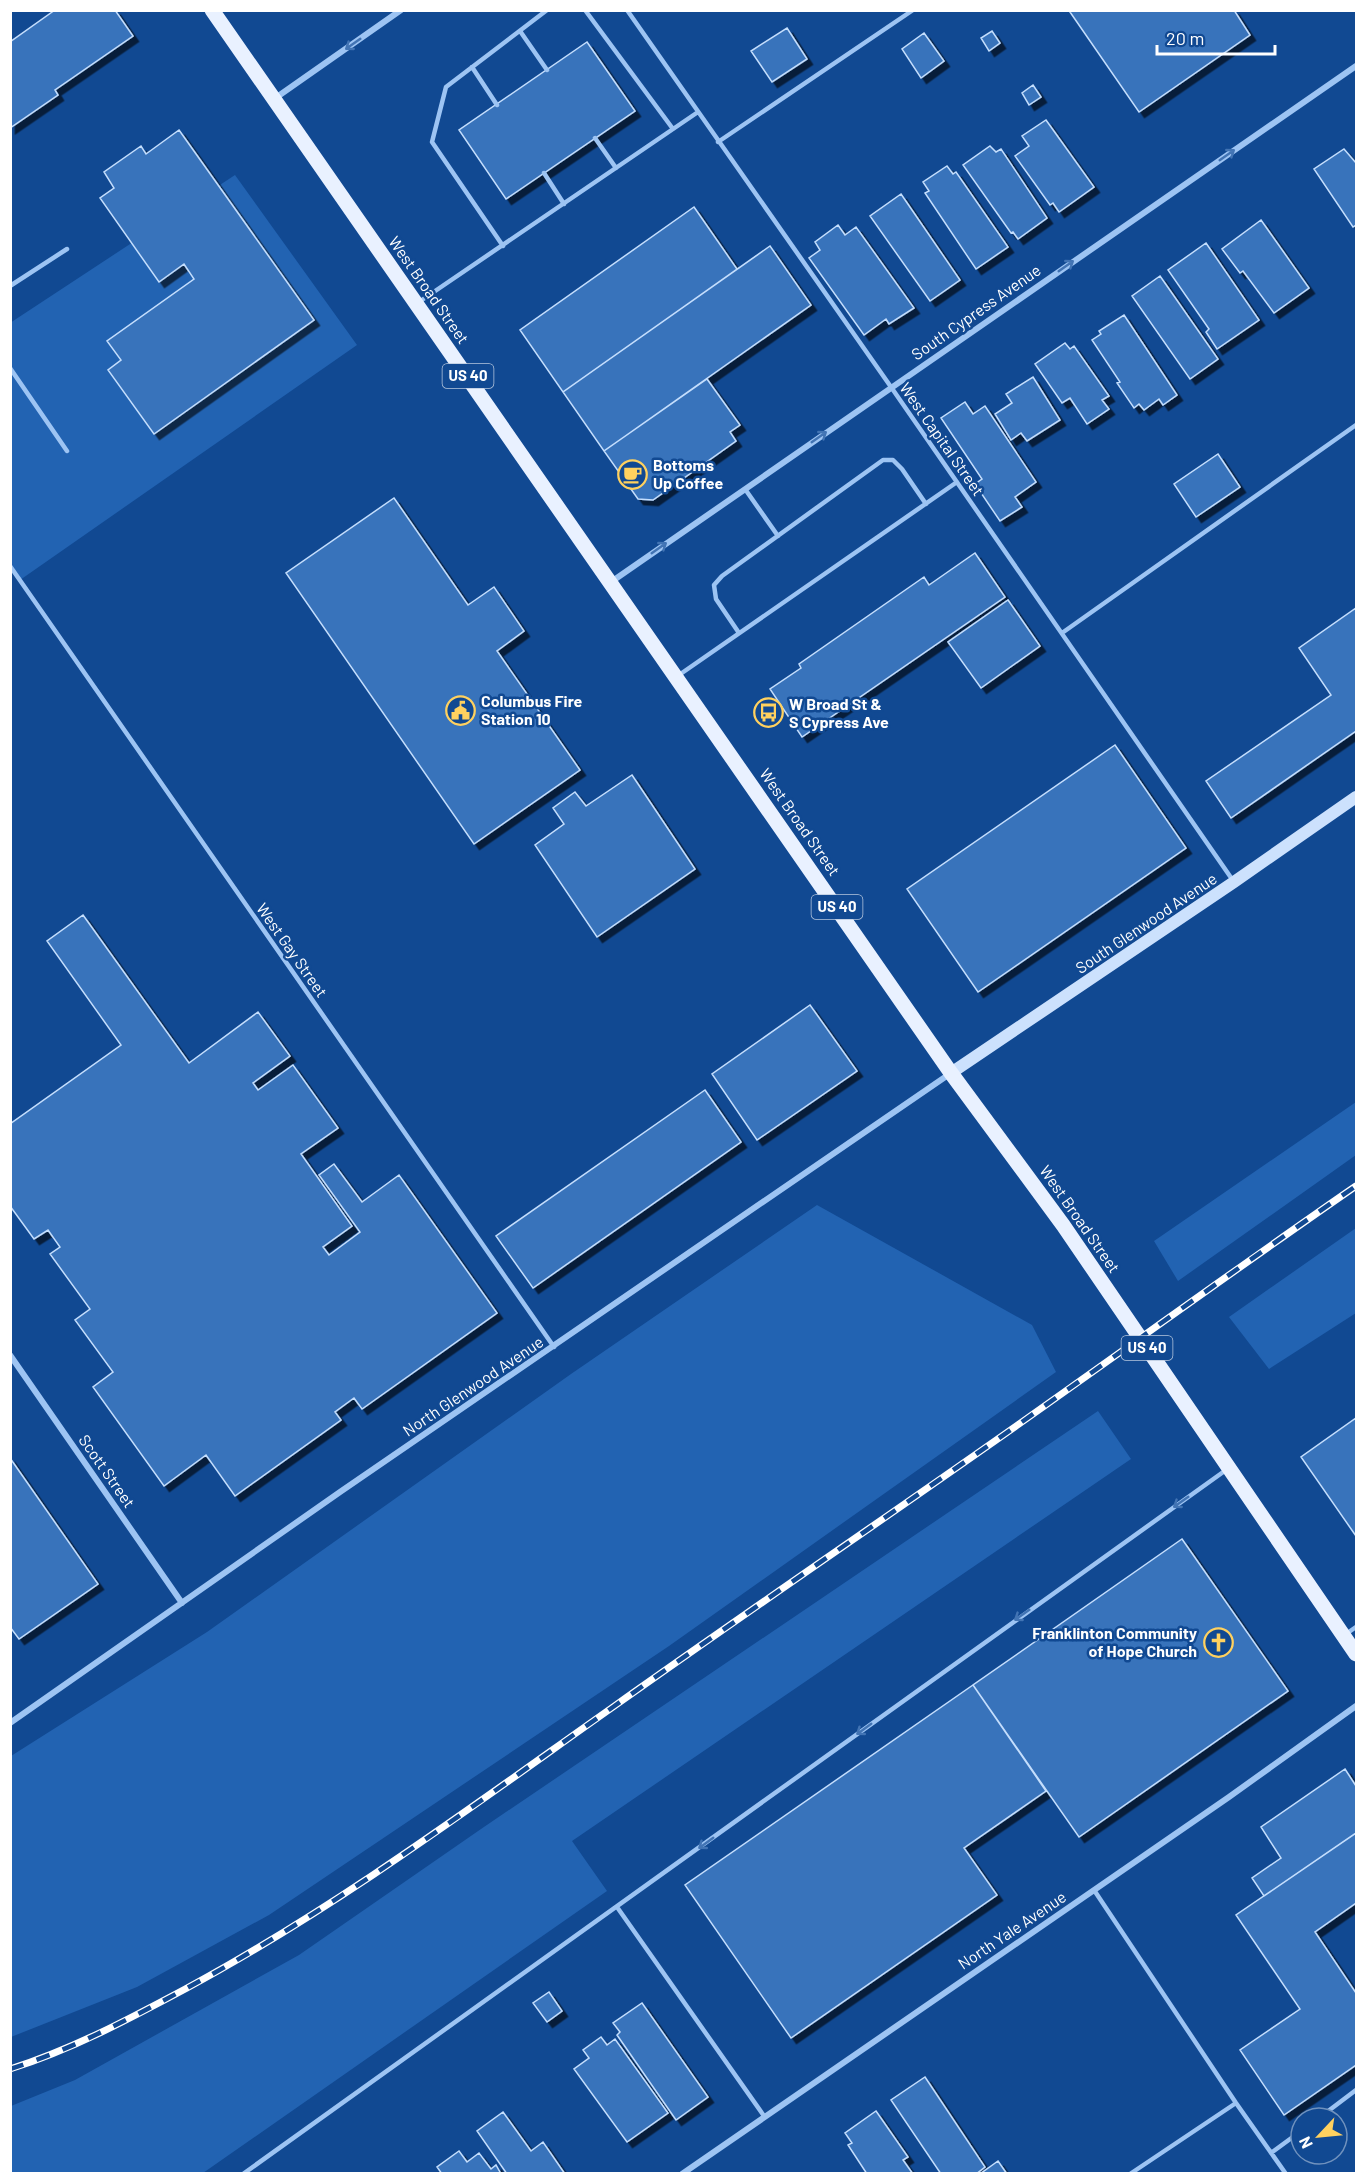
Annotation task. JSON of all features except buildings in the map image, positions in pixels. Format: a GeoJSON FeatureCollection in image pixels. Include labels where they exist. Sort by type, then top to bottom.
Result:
{"type":"FeatureCollection","features":[{"type":"Feature","properties":{"kind":"main road","name":"West Broad Street"},"geometry":{"type":"LineString","coordinates":[[212,10],[951,1072],[1063,1225],[1229,1468],[1350,1631],[1356,1654]]}},
{"type":"Feature","properties":{"kind":"street"},"geometry":{"type":"LineString","coordinates":[[274,99],[401,10]]}},
{"type":"Feature","properties":{"kind":"street","name":"South Cypress Avenue"},"geometry":{"type":"LineString","coordinates":[[611,582],[1356,66]]}},
{"type":"Feature","properties":{"kind":"street","name":"South Glenwood Avenue"},"geometry":{"type":"LineString","coordinates":[[951,1072],[1356,797]]}},
{"type":"Feature","properties":{"kind":"street","name":"North Glenwood Avenue"},"geometry":{"type":"LineString","coordinates":[[10,1723],[951,1072]]}},
{"type":"Feature","properties":{"kind":"street","name":"Scott Street"},"geometry":{"type":"LineString","coordinates":[[10,1355],[182,1603]]}},
{"type":"Feature","properties":{"kind":"street","name":"North Yale Avenue"},"geometry":{"type":"LineString","coordinates":[[682,2174],[1356,1706]]}},
{"type":"Feature","properties":{"kind":"lane"},"geometry":{"type":"LineString","coordinates":[[502,246],[432,142],[446,87],[547,10]]}},
{"type":"Feature","properties":{"kind":"lane"},"geometry":{"type":"LineString","coordinates":[[585,10],[674,129]]}},
{"type":"Feature","properties":{"kind":"lane","name":"West Capital Street"},"geometry":{"type":"LineString","coordinates":[[627,10],[1234,882]]}},
{"type":"Feature","properties":{"kind":"lane"},"geometry":{"type":"LineString","coordinates":[[718,142],[913,10]]}},
{"type":"Feature","properties":{"kind":"lane"},"geometry":{"type":"LineString","coordinates":[[520,31],[547,70]]}},
{"type":"Feature","properties":{"kind":"lane"},"geometry":{"type":"LineString","coordinates":[[472,67],[497,105]]}},
{"type":"Feature","properties":{"kind":"lane"},"geometry":{"type":"LineString","coordinates":[[417,304],[698,112]]}},
{"type":"Feature","properties":{"kind":"lane"},"geometry":{"type":"LineString","coordinates":[[595,138],[616,168]]}},
{"type":"Feature","properties":{"kind":"lane"},"geometry":{"type":"LineString","coordinates":[[544,173],[564,204]]}},
{"type":"Feature","properties":{"kind":"lane"},"geometry":{"type":"LineString","coordinates":[[10,286],[67,249]]}},
{"type":"Feature","properties":{"kind":"lane"},"geometry":{"type":"LineString","coordinates":[[10,368],[67,451]]}},
{"type":"Feature","properties":{"kind":"lane"},"geometry":{"type":"LineString","coordinates":[[1062,633],[1356,425]]}},
{"type":"Feature","properties":{"kind":"lane"},"geometry":{"type":"LineString","coordinates":[[739,633],[716,599],[714,585],[722,576],[883,460],[892,460],[902,469],[926,504]]}},
{"type":"Feature","properties":{"kind":"lane"},"geometry":{"type":"LineString","coordinates":[[677,676],[957,482]]}},
{"type":"Feature","properties":{"kind":"lane"},"geometry":{"type":"LineString","coordinates":[[745,489],[778,536]]}},
{"type":"Feature","properties":{"kind":"lane","name":"West Gay Street"},"geometry":{"type":"LineString","coordinates":[[10,566],[554,1347]]}},
{"type":"Feature","properties":{"kind":"lane"},"geometry":{"type":"LineString","coordinates":[[243,2174],[1229,1468]]}},
{"type":"Feature","properties":{"kind":"lane"},"geometry":{"type":"LineString","coordinates":[[1094,1890],[1286,2174]]}},
{"type":"Feature","properties":{"kind":"lane"},"geometry":{"type":"LineString","coordinates":[[617,1906],[764,2116]]}},
{"type":"Feature","properties":{"kind":"lane"},"geometry":{"type":"LineString","coordinates":[[1334,2106],[1356,2090]]}},
{"type":"Feature","properties":{"kind":"lane"},"geometry":{"type":"LineString","coordinates":[[1130,2174],[1236,2103]]}},
{"type":"Feature","properties":{"kind":"lane"},"geometry":{"type":"LineString","coordinates":[[1271,2153],[1289,2140]]}},
{"type":"Feature","properties":{"kind":"shaded area"},"geometry":{"type":"Polygon","coordinates":[[[235,175],[357,345],[20,580],[10,566],[10,323],[235,175]]]}},
{"type":"Feature","properties":{"kind":"shaded area"},"geometry":{"type":"Polygon","coordinates":[[[1356,1102],[1356,1155],[1178,1281],[1154,1241],[1356,1102]]]}},
{"type":"Feature","properties":{"kind":"shaded area"},"geometry":{"type":"Polygon","coordinates":[[[817,1205],[1032,1325],[1056,1372],[669,1646],[269,1915],[137,1987],[11,2037],[11,1756],[207,1632],[571,1374],[817,1205]]]}},
{"type":"Feature","properties":{"kind":"shaded area"},"geometry":{"type":"Polygon","coordinates":[[[1356,1228],[1356,1313],[1269,1369],[1229,1317],[1356,1228]]]}},
{"type":"Feature","properties":{"kind":"shaded area"},"geometry":{"type":"Polygon","coordinates":[[[1098,1411],[1131,1459],[572,1841],[607,1891],[203,2173],[11,2173],[11,2106],[75,2080],[299,1955],[1098,1411]]]}},
{"type":"Feature","properties":{"kind":"railway"},"geometry":{"type":"LineString","coordinates":[[10,2069],[78,2043],[165,2000],[243,1957],[351,1889],[457,1818],[1356,1186]]}},
{"type":"Feature","properties":{"kind":"place","name":"Bottoms Up Coffee"},"geometry":{"type":"Point","coordinates":[632,474]}},
{"type":"Feature","properties":{"kind":"place","name":"Columbus Fire Station 10"},"geometry":{"type":"Point","coordinates":[460,710]}},
{"type":"Feature","properties":{"kind":"place","name":"W Broad St & S Cypress Ave"},"geometry":{"type":"Point","coordinates":[768,713]}},
{"type":"Feature","properties":{"kind":"place","name":"Franklinton Community of Hope Church"},"geometry":{"type":"Point","coordinates":[1218,1642]}}]}
